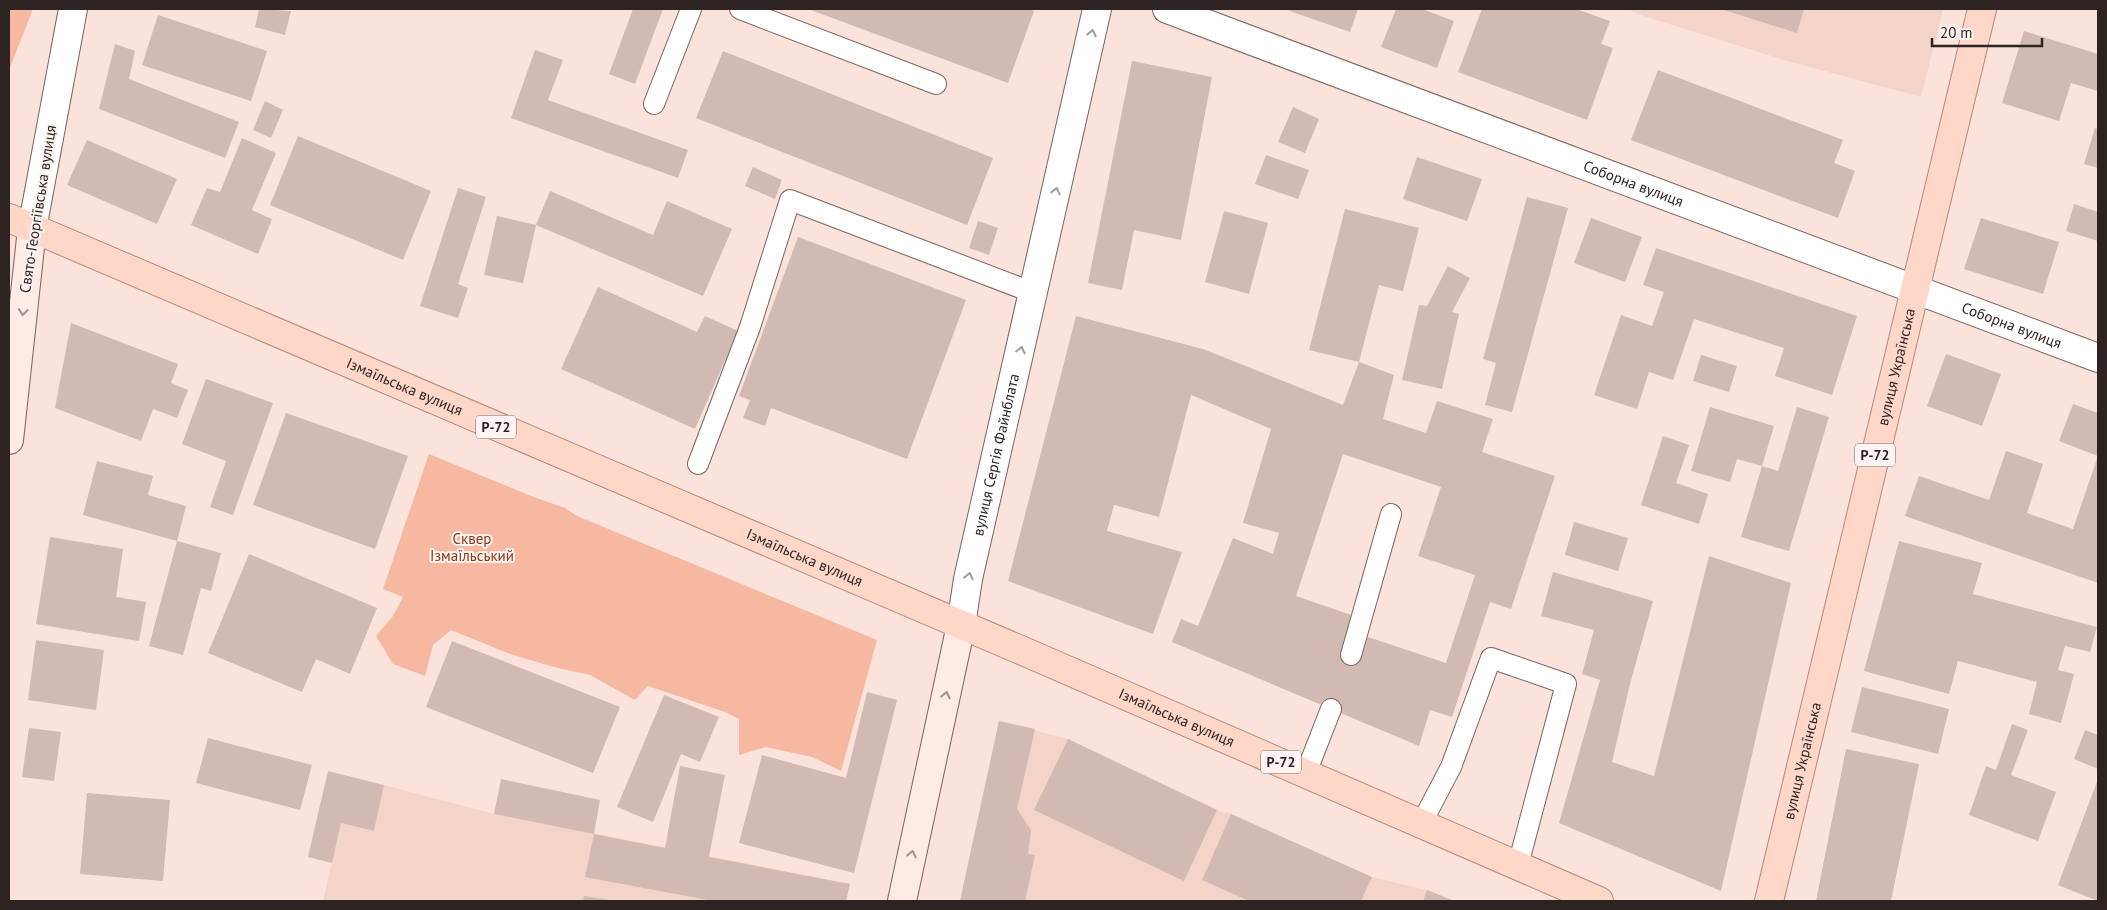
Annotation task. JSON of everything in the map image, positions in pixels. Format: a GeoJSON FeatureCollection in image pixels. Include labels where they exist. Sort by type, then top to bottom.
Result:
{"type":"FeatureCollection","features":[{"type":"Feature","properties":{"kind":"main road","name":"вулиця Українська"},"geometry":{"type":"LineString","coordinates":[[1769,901],[1982,9]]}},
{"type":"Feature","properties":{"kind":"main road","name":"Ізмаїльська вулиця"},"geometry":{"type":"LineString","coordinates":[[20,224],[961,624],[1600,901]]}},
{"type":"Feature","properties":{"kind":"street","name":"Свято-Георгіївська вулиця"},"geometry":{"type":"LineString","coordinates":[[9,440],[20,224],[73,9]]}},
{"type":"Feature","properties":{"kind":"street","name":"вулиця Сергія Файнблата"},"geometry":{"type":"LineString","coordinates":[[902,901],[961,624],[968,579],[1097,9]]}},
{"type":"Feature","properties":{"kind":"street","name":"Соборна вулиця"},"geometry":{"type":"LineString","coordinates":[[1167,9],[2098,358]]}},
{"type":"Feature","properties":{"kind":"lane"},"geometry":{"type":"LineString","coordinates":[[654,104],[691,9]]}},
{"type":"Feature","properties":{"kind":"lane"},"geometry":{"type":"LineString","coordinates":[[740,9],[936,84]]}},
{"type":"Feature","properties":{"kind":"lane"},"geometry":{"type":"LineString","coordinates":[[698,464],[750,328],[790,200],[1034,293]]}},
{"type":"Feature","properties":{"kind":"lane"},"geometry":{"type":"LineString","coordinates":[[1350,655],[1391,514]]}},
{"type":"Feature","properties":{"kind":"lane"},"geometry":{"type":"LineString","coordinates":[[1421,824],[1451,767],[1491,658],[1566,684],[1518,865]]}},
{"type":"Feature","properties":{"kind":"lane"},"geometry":{"type":"LineString","coordinates":[[1306,773],[1331,709]]}},
{"type":"Feature","properties":{"kind":"shaded area"},"geometry":{"type":"Polygon","coordinates":[[[1627,9],[1943,9],[1921,97],[1784,60],[1627,9]]]}},
{"type":"Feature","properties":{"kind":"shaded area"},"geometry":{"type":"Polygon","coordinates":[[[999,721],[1068,739],[1217,810],[1231,814],[1372,877],[1427,890],[1454,901],[960,901],[999,721]]]}},
{"type":"Feature","properties":{"kind":"shaded area"},"geometry":{"type":"Polygon","coordinates":[[[384,785],[494,814],[850,884],[846,901],[323,901],[341,823],[374,831],[384,785]]]}},
{"type":"Feature","properties":{"kind":"green space"},"geometry":{"type":"Polygon","coordinates":[[[9,9],[33,9],[9,70],[9,9]]]}},
{"type":"Feature","properties":{"kind":"green space","name":"Сквер Ізмаїльський"},"geometry":{"type":"Polygon","coordinates":[[[429,454],[565,508],[577,516],[877,640],[841,771],[812,757],[766,747],[739,755],[739,719],[725,712],[648,686],[635,700],[590,675],[510,654],[451,630],[433,645],[425,676],[393,664],[376,636],[393,616],[403,597],[383,589],[429,454]]]}},
{"type":"Feature","properties":{"kind":"building"},"geometry":{"type":"Polygon","coordinates":[[[259,9],[291,11],[285,35],[255,27],[259,9]]]}},
{"type":"Feature","properties":{"kind":"building"},"geometry":{"type":"Polygon","coordinates":[[[633,9],[663,9],[635,84],[609,74],[633,9]]]}},
{"type":"Feature","properties":{"kind":"building"},"geometry":{"type":"Polygon","coordinates":[[[808,9],[1029,9],[1034,11],[1008,83],[808,9]]]}},
{"type":"Feature","properties":{"kind":"building"},"geometry":{"type":"Polygon","coordinates":[[[1287,9],[1358,9],[1350,32],[1287,9]]]}},
{"type":"Feature","properties":{"kind":"building"},"geometry":{"type":"Polygon","coordinates":[[[1396,9],[1422,9],[1454,21],[1437,68],[1381,47],[1396,9]]]}},
{"type":"Feature","properties":{"kind":"building"},"geometry":{"type":"Polygon","coordinates":[[[1482,9],[1576,9],[1610,21],[1601,44],[1613,48],[1587,120],[1458,72],[1482,9]]]}},
{"type":"Feature","properties":{"kind":"building"},"geometry":{"type":"Polygon","coordinates":[[[1721,9],[1804,9],[1797,33],[1721,9]]]}},
{"type":"Feature","properties":{"kind":"building"},"geometry":{"type":"Polygon","coordinates":[[[158,15],[267,51],[251,101],[142,65],[158,15]]]}},
{"type":"Feature","properties":{"kind":"building"},"geometry":{"type":"Polygon","coordinates":[[[2024,31],[2098,54],[2098,91],[2071,83],[2059,121],[2002,103],[2024,31]]]}},
{"type":"Feature","properties":{"kind":"building"},"geometry":{"type":"Polygon","coordinates":[[[115,44],[135,51],[129,79],[239,122],[225,158],[99,109],[115,44]]]}},
{"type":"Feature","properties":{"kind":"building"},"geometry":{"type":"Polygon","coordinates":[[[535,50],[563,60],[548,100],[688,150],[678,178],[511,118],[535,50]]]}},
{"type":"Feature","properties":{"kind":"building"},"geometry":{"type":"Polygon","coordinates":[[[723,51],[993,158],[967,225],[696,118],[723,51]]]}},
{"type":"Feature","properties":{"kind":"building"},"geometry":{"type":"Polygon","coordinates":[[[1132,61],[1212,77],[1181,240],[1134,230],[1122,290],[1088,283],[1132,61]]]}},
{"type":"Feature","properties":{"kind":"building"},"geometry":{"type":"Polygon","coordinates":[[[1658,70],[1843,140],[1834,163],[1855,171],[1838,218],[1631,140],[1658,70]]]}},
{"type":"Feature","properties":{"kind":"building"},"geometry":{"type":"Polygon","coordinates":[[[265,101],[283,110],[271,138],[253,130],[265,101]]]}},
{"type":"Feature","properties":{"kind":"building"},"geometry":{"type":"Polygon","coordinates":[[[1293,107],[1319,119],[1305,153],[1278,142],[1293,107]]]}},
{"type":"Feature","properties":{"kind":"building"},"geometry":{"type":"Polygon","coordinates":[[[2095,128],[2098,129],[2098,168],[2084,164],[2095,128]]]}},
{"type":"Feature","properties":{"kind":"building"},"geometry":{"type":"Polygon","coordinates":[[[298,136],[431,191],[403,260],[270,205],[298,136]]]}},
{"type":"Feature","properties":{"kind":"building"},"geometry":{"type":"Polygon","coordinates":[[[242,138],[276,153],[252,210],[272,219],[258,254],[191,225],[207,188],[220,192],[242,138]]]}},
{"type":"Feature","properties":{"kind":"building"},"geometry":{"type":"Polygon","coordinates":[[[87,140],[177,179],[157,224],[67,185],[87,140]]]}},
{"type":"Feature","properties":{"kind":"building"},"geometry":{"type":"Polygon","coordinates":[[[1266,155],[1309,170],[1298,199],[1255,184],[1266,155]]]}},
{"type":"Feature","properties":{"kind":"building"},"geometry":{"type":"Polygon","coordinates":[[[1417,157],[1482,179],[1467,221],[1403,199],[1417,157]]]}},
{"type":"Feature","properties":{"kind":"building"},"geometry":{"type":"Polygon","coordinates":[[[753,167],[782,180],[775,199],[745,186],[753,167]]]}},
{"type":"Feature","properties":{"kind":"building"},"geometry":{"type":"Polygon","coordinates":[[[458,188],[486,197],[458,284],[468,288],[458,318],[420,306],[458,188]]]}},
{"type":"Feature","properties":{"kind":"building"},"geometry":{"type":"Polygon","coordinates":[[[550,191],[653,235],[667,201],[732,229],[703,296],[536,225],[550,191]]]}},
{"type":"Feature","properties":{"kind":"building"},"geometry":{"type":"Polygon","coordinates":[[[1527,197],[1568,208],[1512,412],[1485,405],[1496,363],[1483,359],[1527,197]]]}},
{"type":"Feature","properties":{"kind":"building"},"geometry":{"type":"Polygon","coordinates":[[[2074,204],[2098,212],[2098,241],[2066,231],[2074,204]]]}},
{"type":"Feature","properties":{"kind":"building"},"geometry":{"type":"Polygon","coordinates":[[[1345,209],[1419,228],[1403,291],[1379,285],[1359,362],[1309,350],[1345,209]]]}},
{"type":"Feature","properties":{"kind":"building"},"geometry":{"type":"Polygon","coordinates":[[[1224,211],[1268,223],[1249,294],[1205,282],[1224,211]]]}},
{"type":"Feature","properties":{"kind":"building"},"geometry":{"type":"Polygon","coordinates":[[[497,216],[536,225],[523,283],[484,275],[497,216]]]}},
{"type":"Feature","properties":{"kind":"building"},"geometry":{"type":"Polygon","coordinates":[[[1591,218],[1642,237],[1625,282],[1574,263],[1591,218]]]}},
{"type":"Feature","properties":{"kind":"building"},"geometry":{"type":"Polygon","coordinates":[[[1981,218],[2059,242],[2043,294],[1964,269],[1981,218]]]}},
{"type":"Feature","properties":{"kind":"building"},"geometry":{"type":"Polygon","coordinates":[[[978,221],[998,228],[989,255],[969,248],[978,221]]]}},
{"type":"Feature","properties":{"kind":"building"},"geometry":{"type":"Polygon","coordinates":[[[798,237],[966,300],[907,459],[771,408],[765,426],[743,418],[750,400],[739,396],[798,237]]]}},
{"type":"Feature","properties":{"kind":"building"},"geometry":{"type":"Polygon","coordinates":[[[1656,248],[1857,316],[1832,395],[1775,376],[1784,348],[1694,319],[1673,380],[1649,372],[1637,409],[1594,395],[1621,315],[1652,326],[1664,292],[1643,285],[1656,248]]]}},
{"type":"Feature","properties":{"kind":"building"},"geometry":{"type":"Polygon","coordinates":[[[1448,266],[1470,278],[1452,312],[1459,314],[1442,389],[1402,380],[1419,305],[1427,306],[1448,266]]]}},
{"type":"Feature","properties":{"kind":"building"},"geometry":{"type":"Polygon","coordinates":[[[598,287],[697,332],[705,316],[738,331],[695,429],[561,369],[598,287]]]}},
{"type":"Feature","properties":{"kind":"building"},"geometry":{"type":"Polygon","coordinates":[[[1076,316],[1203,349],[1343,405],[1359,362],[1394,375],[1383,419],[1426,433],[1437,401],[1493,419],[1482,452],[1555,476],[1511,609],[1490,602],[1452,717],[1430,710],[1419,746],[1172,642],[1181,619],[1198,626],[1233,538],[1273,554],[1279,533],[1243,523],[1271,429],[1191,395],[1159,517],[1114,505],[1107,531],[1182,552],[1153,634],[1008,581],[1076,316]],[[1343,454],[1296,596],[1354,616],[1351,655],[1360,659],[1368,637],[1446,663],[1475,575],[1418,556],[1441,487],[1343,454]]]}},
{"type":"Feature","properties":{"kind":"building"},"geometry":{"type":"Polygon","coordinates":[[[71,323],[178,364],[171,383],[188,390],[177,418],[153,409],[141,441],[55,408],[71,323]]]}},
{"type":"Feature","properties":{"kind":"building"},"geometry":{"type":"Polygon","coordinates":[[[1946,354],[2001,374],[1982,426],[1927,406],[1946,354]]]}},
{"type":"Feature","properties":{"kind":"building"},"geometry":{"type":"Polygon","coordinates":[[[1701,355],[1737,366],[1729,392],[1693,381],[1701,355]]]}},
{"type":"Feature","properties":{"kind":"building"},"geometry":{"type":"Polygon","coordinates":[[[206,379],[273,403],[233,515],[210,507],[226,461],[182,444],[206,379]]]}},
{"type":"Feature","properties":{"kind":"building"},"geometry":{"type":"Polygon","coordinates":[[[2073,404],[2098,413],[2098,456],[2059,441],[2073,404]]]}},
{"type":"Feature","properties":{"kind":"building"},"geometry":{"type":"Polygon","coordinates":[[[1710,407],[1774,426],[1762,466],[1737,459],[1730,482],[1691,471],[1710,407]]]}},
{"type":"Feature","properties":{"kind":"building"},"geometry":{"type":"Polygon","coordinates":[[[1797,407],[1829,417],[1789,551],[1741,537],[1762,466],[1778,471],[1797,407]]]}},
{"type":"Feature","properties":{"kind":"building"},"geometry":{"type":"Polygon","coordinates":[[[286,413],[408,456],[375,549],[253,505],[286,413]]]}},
{"type":"Feature","properties":{"kind":"building"},"geometry":{"type":"Polygon","coordinates":[[[1663,436],[1689,445],[1676,483],[1708,494],[1699,524],[1641,505],[1663,436]]]}},
{"type":"Feature","properties":{"kind":"building"},"geometry":{"type":"Polygon","coordinates":[[[2006,451],[2043,464],[2027,513],[2073,529],[2098,456],[2098,583],[1905,516],[1919,476],[1989,500],[2006,451]]]}},
{"type":"Feature","properties":{"kind":"building"},"geometry":{"type":"Polygon","coordinates":[[[97,461],[153,476],[148,495],[186,506],[177,541],[83,515],[97,461]]]}},
{"type":"Feature","properties":{"kind":"building"},"geometry":{"type":"Polygon","coordinates":[[[1574,522],[1628,538],[1618,571],[1565,555],[1574,522]]]}},
{"type":"Feature","properties":{"kind":"building"},"geometry":{"type":"Polygon","coordinates":[[[50,537],[123,549],[116,597],[146,602],[139,641],[36,624],[50,537]]]}},
{"type":"Feature","properties":{"kind":"building"},"geometry":{"type":"Polygon","coordinates":[[[177,541],[221,553],[211,591],[201,588],[183,655],[149,646],[177,541]]]}},
{"type":"Feature","properties":{"kind":"building"},"geometry":{"type":"Polygon","coordinates":[[[1899,541],[1982,563],[1973,594],[2097,627],[2090,652],[2065,646],[2058,670],[2074,674],[2061,723],[2029,714],[2037,682],[1958,661],[1949,694],[1864,671],[1899,541]]]}},
{"type":"Feature","properties":{"kind":"building"},"geometry":{"type":"Polygon","coordinates":[[[249,554],[377,608],[350,674],[316,659],[302,692],[208,653],[249,554]]]}},
{"type":"Feature","properties":{"kind":"building"},"geometry":{"type":"Polygon","coordinates":[[[1709,556],[1791,583],[1721,891],[1559,823],[1600,680],[1582,674],[1594,630],[1541,616],[1553,572],[1653,601],[1629,688],[1612,762],[1654,776],[1709,556]]]}},
{"type":"Feature","properties":{"kind":"building"},"geometry":{"type":"Polygon","coordinates":[[[36,640],[104,650],[96,710],[28,700],[36,640]]]}},
{"type":"Feature","properties":{"kind":"building"},"geometry":{"type":"Polygon","coordinates":[[[452,641],[620,707],[593,773],[426,707],[452,641]]]}},
{"type":"Feature","properties":{"kind":"building"},"geometry":{"type":"Polygon","coordinates":[[[1862,687],[1949,709],[1938,754],[1851,732],[1862,687]]]}},
{"type":"Feature","properties":{"kind":"building"},"geometry":{"type":"Polygon","coordinates":[[[867,692],[897,700],[854,873],[739,843],[762,755],[846,778],[867,692]]]}},
{"type":"Feature","properties":{"kind":"building"},"geometry":{"type":"Polygon","coordinates":[[[664,695],[719,717],[700,762],[681,754],[653,822],[617,807],[664,695]]]}},
{"type":"Feature","properties":{"kind":"building"},"geometry":{"type":"Polygon","coordinates":[[[999,721],[1035,729],[1017,809],[1031,830],[1028,854],[1035,855],[1025,901],[960,901],[999,721]]]}},
{"type":"Feature","properties":{"kind":"building"},"geometry":{"type":"Polygon","coordinates":[[[2012,724],[2028,730],[2011,775],[2056,792],[2038,841],[1969,815],[1986,766],[1996,770],[2012,724]]]}},
{"type":"Feature","properties":{"kind":"building"},"geometry":{"type":"Polygon","coordinates":[[[29,728],[61,732],[54,781],[22,777],[29,728]]]}},
{"type":"Feature","properties":{"kind":"building"},"geometry":{"type":"Polygon","coordinates":[[[2085,730],[2098,735],[2098,769],[2074,759],[2085,730]]]}},
{"type":"Feature","properties":{"kind":"building"},"geometry":{"type":"Polygon","coordinates":[[[208,738],[312,765],[300,810],[196,783],[208,738]]]}},
{"type":"Feature","properties":{"kind":"building"},"geometry":{"type":"Polygon","coordinates":[[[1068,739],[1217,810],[1184,881],[1034,810],[1068,739]]]}},
{"type":"Feature","properties":{"kind":"building"},"geometry":{"type":"Polygon","coordinates":[[[1846,749],[1919,764],[1891,901],[1816,901],[1846,749]]]}},
{"type":"Feature","properties":{"kind":"building"},"geometry":{"type":"Polygon","coordinates":[[[680,766],[725,775],[709,857],[850,884],[846,901],[713,901],[585,877],[594,834],[665,848],[680,766]]]}},
{"type":"Feature","properties":{"kind":"building"},"geometry":{"type":"Polygon","coordinates":[[[328,771],[384,785],[374,831],[341,823],[332,863],[308,857],[328,771]]]}},
{"type":"Feature","properties":{"kind":"building"},"geometry":{"type":"Polygon","coordinates":[[[501,779],[600,800],[594,834],[494,814],[501,779]]]}},
{"type":"Feature","properties":{"kind":"building"},"geometry":{"type":"Polygon","coordinates":[[[2098,779],[2098,901],[2058,885],[2098,779]]]}},
{"type":"Feature","properties":{"kind":"building"},"geometry":{"type":"Polygon","coordinates":[[[87,793],[170,800],[163,881],[80,874],[87,793]]]}},
{"type":"Feature","properties":{"kind":"building"},"geometry":{"type":"Polygon","coordinates":[[[1231,814],[1372,877],[1361,901],[1249,901],[1202,880],[1231,814]]]}},
{"type":"Feature","properties":{"kind":"building"},"geometry":{"type":"Polygon","coordinates":[[[1427,890],[1454,901],[1423,901],[1427,890]]]}},
{"type":"Feature","properties":{"kind":"building"},"geometry":{"type":"Polygon","coordinates":[[[584,896],[609,900],[609,901],[583,901],[584,896]]]}}]}
